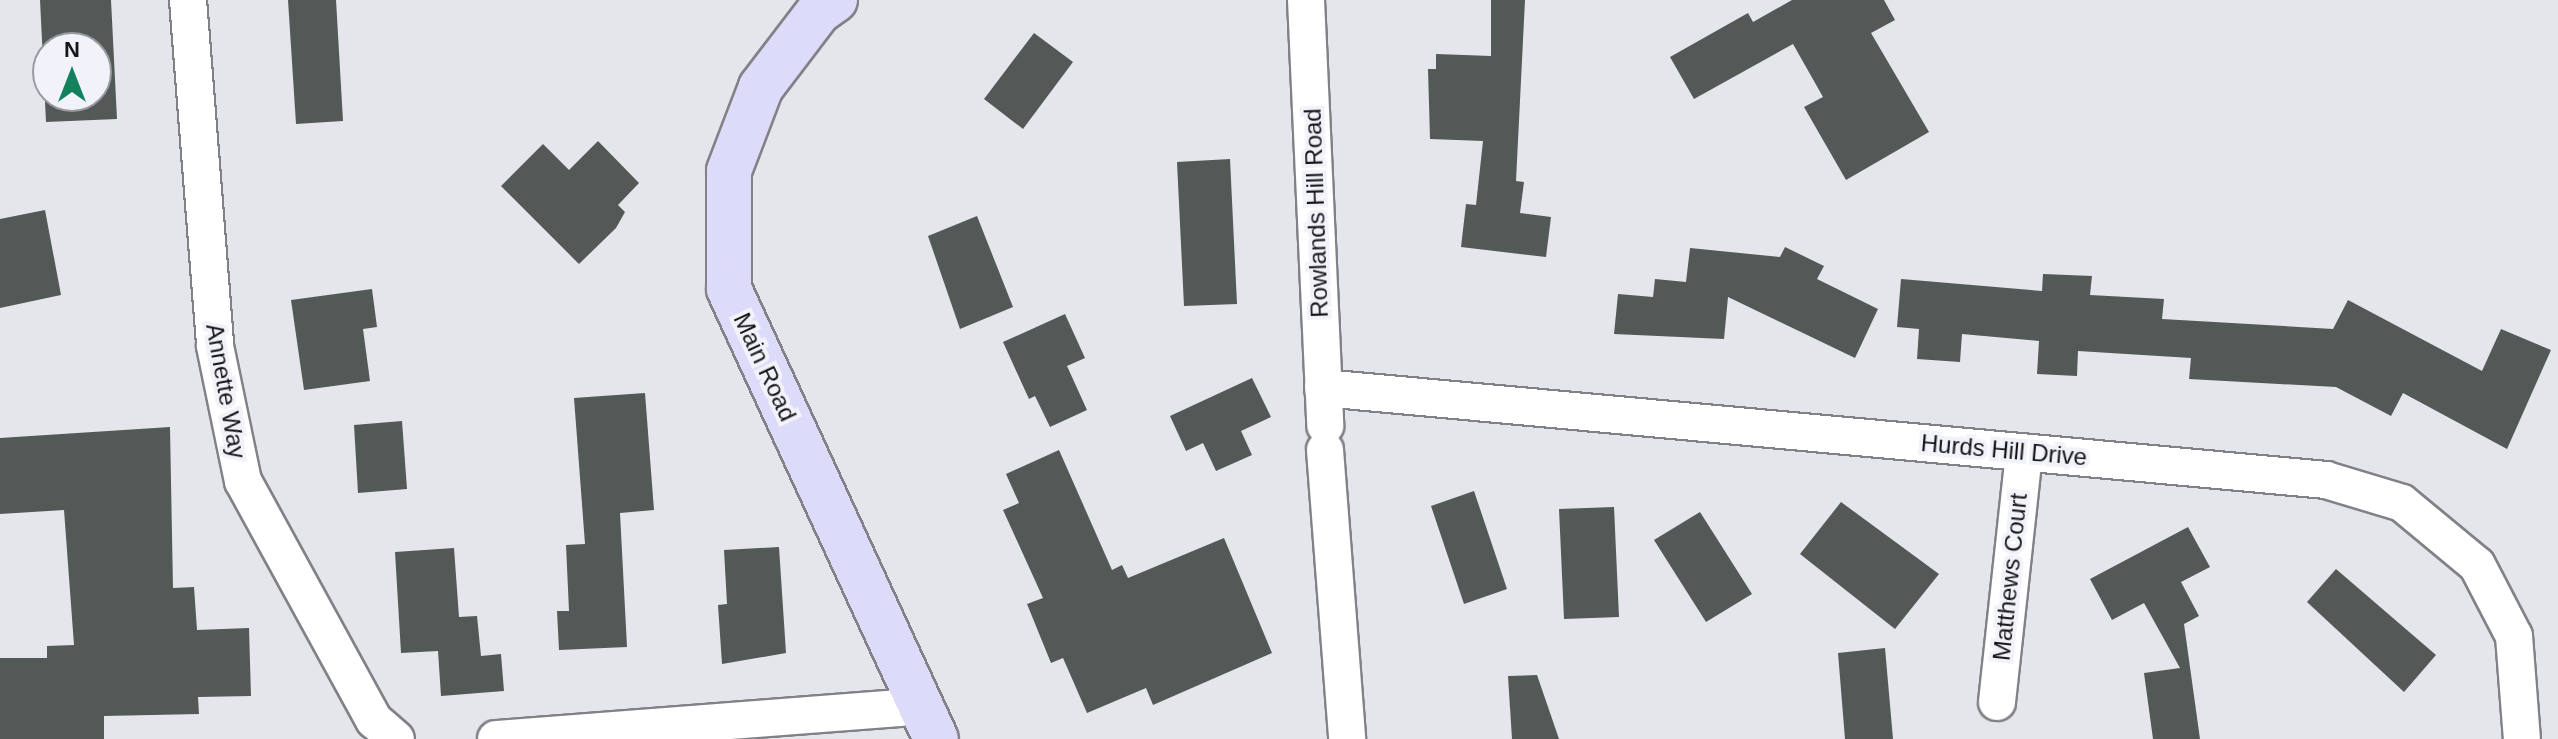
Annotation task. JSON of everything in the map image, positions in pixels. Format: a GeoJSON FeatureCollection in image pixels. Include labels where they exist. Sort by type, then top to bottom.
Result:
{"type":"FeatureCollection","features":[{"type":"Feature","properties":{"kind":"main road","name":"Main Road"},"geometry":{"type":"LineString","coordinates":[[835,0],[819,11],[761,87],[729,171],[729,289],[928,723]]}},
{"type":"Feature","properties":{"kind":"street","name":"Annette Way"},"geometry":{"type":"LineString","coordinates":[[188,0],[215,346],[243,481],[374,720],[396,739]]}},
{"type":"Feature","properties":{"kind":"street","name":"Rowlands Hill Road"},"geometry":{"type":"LineString","coordinates":[[1306,0],[1325,438],[1347,739]]}},
{"type":"Feature","properties":{"kind":"street","name":"Hurds Hill Drive"},"geometry":{"type":"LineString","coordinates":[[1323,388],[2326,480],[2402,503],[2477,565],[2514,636],[2522,739]]}},
{"type":"Feature","properties":{"kind":"street","name":"Matthews Court"},"geometry":{"type":"LineString","coordinates":[[1997,702],[2024,452]]}},
{"type":"Feature","properties":{"kind":"street"},"geometry":{"type":"LineString","coordinates":[[496,739],[642,727],[928,723]]}},
{"type":"Feature","properties":{"kind":"building"},"geometry":{"type":"Polygon","coordinates":[[[40,0],[111,0],[117,119],[46,122],[46,112],[112,112],[112,32],[42,32],[40,0]]]}},
{"type":"Feature","properties":{"kind":"building"},"geometry":{"type":"Polygon","coordinates":[[[288,0],[336,0],[343,121],[296,124],[288,0]]]}},
{"type":"Feature","properties":{"kind":"building"},"geometry":{"type":"Polygon","coordinates":[[[1491,0],[1525,0],[1516,181],[1524,182],[1520,213],[1551,217],[1546,257],[1461,247],[1466,204],[1476,205],[1483,141],[1430,139],[1428,69],[1436,69],[1436,54],[1491,56],[1491,0]]]}},
{"type":"Feature","properties":{"kind":"building"},"geometry":{"type":"Polygon","coordinates":[[[1792,0],[1884,0],[1895,20],[1871,33],[1929,132],[1846,180],[1804,107],[1823,97],[1793,44],[1694,99],[1670,57],[1748,13],[1753,22],[1792,0]]]}},
{"type":"Feature","properties":{"kind":"building"},"geometry":{"type":"Polygon","coordinates":[[[1034,33],[1073,62],[1023,129],[984,99],[1034,33]]]}},
{"type":"Feature","properties":{"kind":"building"},"geometry":{"type":"Polygon","coordinates":[[[598,141],[639,183],[618,205],[625,212],[616,228],[579,264],[501,186],[543,144],[569,170],[598,141]]]}},
{"type":"Feature","properties":{"kind":"building"},"geometry":{"type":"Polygon","coordinates":[[[1230,159],[1237,304],[1184,306],[1177,162],[1230,159]]]}},
{"type":"Feature","properties":{"kind":"building"},"geometry":{"type":"Polygon","coordinates":[[[45,210],[61,295],[0,308],[0,219],[45,210]]]}},
{"type":"Feature","properties":{"kind":"building"},"geometry":{"type":"Polygon","coordinates":[[[977,216],[1013,307],[960,329],[928,236],[977,216]]]}},
{"type":"Feature","properties":{"kind":"building"},"geometry":{"type":"Polygon","coordinates":[[[1785,247],[1824,266],[1817,279],[1878,309],[1855,358],[1728,297],[1724,339],[1614,334],[1618,294],[1653,297],[1655,279],[1686,282],[1690,248],[1780,257],[1785,247]]]}},
{"type":"Feature","properties":{"kind":"building"},"geometry":{"type":"Polygon","coordinates":[[[2043,274],[2092,276],[2090,295],[2164,299],[2162,319],[2333,329],[2348,300],[2482,371],[2501,329],[2551,350],[2507,449],[2403,393],[2391,416],[2336,387],[2189,379],[2191,358],[2078,351],[2077,376],[2037,374],[2039,341],[1962,334],[1960,362],[1917,359],[1919,329],[1897,327],[1901,279],[2042,291],[2043,274]]]}},
{"type":"Feature","properties":{"kind":"building"},"geometry":{"type":"Polygon","coordinates":[[[372,289],[377,327],[363,329],[370,381],[304,390],[291,300],[372,289]]]}},
{"type":"Feature","properties":{"kind":"building"},"geometry":{"type":"Polygon","coordinates":[[[1065,314],[1085,358],[1067,366],[1087,410],[1050,427],[1035,396],[1029,399],[1003,342],[1065,314]]]}},
{"type":"Feature","properties":{"kind":"building"},"geometry":{"type":"Polygon","coordinates":[[[1252,378],[1271,417],[1241,431],[1252,455],[1216,471],[1203,443],[1186,451],[1170,416],[1252,378]]]}},
{"type":"Feature","properties":{"kind":"building"},"geometry":{"type":"Polygon","coordinates":[[[645,393],[654,510],[620,513],[627,647],[559,650],[557,611],[569,611],[566,545],[585,544],[574,398],[645,393]]]}},
{"type":"Feature","properties":{"kind":"building"},"geometry":{"type":"Polygon","coordinates":[[[402,421],[407,489],[358,493],[354,425],[402,421]]]}},
{"type":"Feature","properties":{"kind":"building"},"geometry":{"type":"Polygon","coordinates":[[[170,427],[173,588],[194,587],[197,630],[249,628],[251,696],[198,697],[199,714],[104,716],[104,739],[0,739],[0,658],[47,658],[47,646],[74,645],[64,510],[0,514],[0,438],[170,427]]]}},
{"type":"Feature","properties":{"kind":"building"},"geometry":{"type":"Polygon","coordinates":[[[1059,450],[1112,570],[1122,565],[1128,578],[1224,538],[1272,653],[1153,705],[1146,688],[1087,713],[1063,658],[1051,663],[1027,604],[1043,598],[1003,510],[1019,503],[1006,474],[1059,450]]]}},
{"type":"Feature","properties":{"kind":"building"},"geometry":{"type":"Polygon","coordinates":[[[1474,491],[1507,589],[1464,604],[1431,506],[1474,491]]]}},
{"type":"Feature","properties":{"kind":"building"},"geometry":{"type":"Polygon","coordinates":[[[1841,502],[1939,574],[1895,629],[1800,554],[1841,502]]]}},
{"type":"Feature","properties":{"kind":"building"},"geometry":{"type":"Polygon","coordinates":[[[1614,507],[1619,617],[1564,619],[1559,509],[1614,507]]]}},
{"type":"Feature","properties":{"kind":"building"},"geometry":{"type":"Polygon","coordinates":[[[1700,512],[1752,594],[1706,622],[1654,540],[1700,512]]]}},
{"type":"Feature","properties":{"kind":"building"},"geometry":{"type":"Polygon","coordinates":[[[2188,527],[2210,567],[2181,582],[2199,616],[2184,624],[2200,739],[2153,739],[2144,673],[2180,668],[2144,603],[2112,620],[2090,579],[2188,527]]]}},
{"type":"Feature","properties":{"kind":"building"},"geometry":{"type":"Polygon","coordinates":[[[779,547],[786,653],[722,664],[718,605],[727,604],[724,550],[779,547]]]}},
{"type":"Feature","properties":{"kind":"building"},"geometry":{"type":"Polygon","coordinates":[[[454,548],[459,617],[477,616],[481,656],[501,654],[504,691],[441,696],[438,651],[401,653],[395,552],[454,548]]]}},
{"type":"Feature","properties":{"kind":"building"},"geometry":{"type":"Polygon","coordinates":[[[2336,569],[2436,655],[2404,692],[2307,602],[2336,569]]]}},
{"type":"Feature","properties":{"kind":"building"},"geometry":{"type":"Polygon","coordinates":[[[1885,648],[1893,739],[1845,739],[1838,653],[1885,648]]]}},
{"type":"Feature","properties":{"kind":"building"},"geometry":{"type":"Polygon","coordinates":[[[1537,675],[1559,739],[1512,739],[1508,676],[1537,675]]]}}]}
